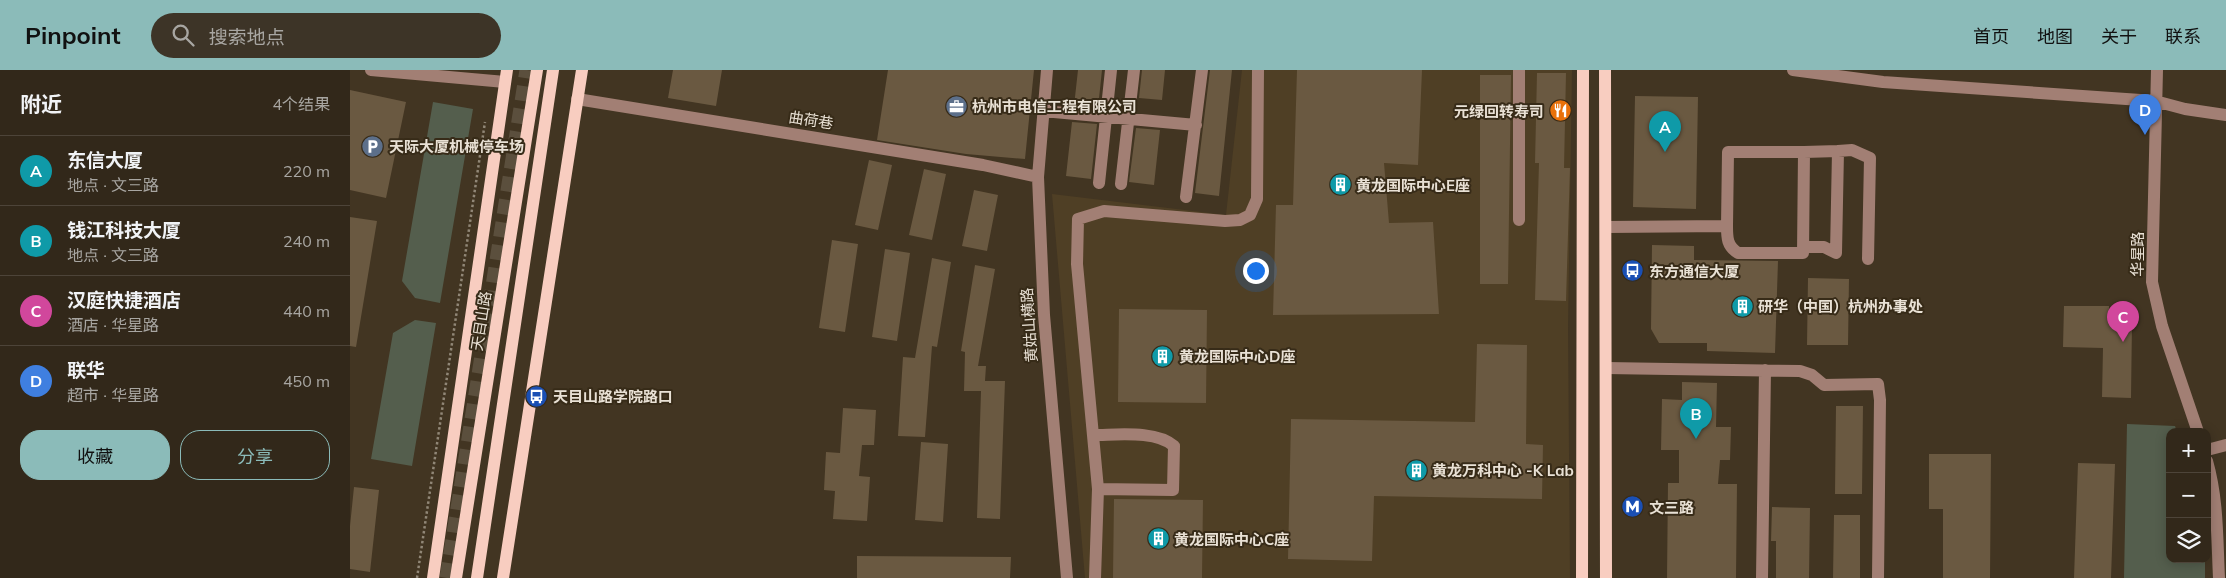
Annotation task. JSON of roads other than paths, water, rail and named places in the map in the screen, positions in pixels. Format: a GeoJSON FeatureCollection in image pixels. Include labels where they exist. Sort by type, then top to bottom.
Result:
{"type":"FeatureCollection","features":[{"type":"Feature","properties":{"kind":"main road","name":"天目山路"},"geometry":{"type":"LineString","coordinates":[[456,578],[537,70]]}},
{"type":"Feature","properties":{"kind":"main road"},"geometry":{"type":"LineString","coordinates":[[477,578],[553,70]]}},
{"type":"Feature","properties":{"kind":"main road"},"geometry":{"type":"LineString","coordinates":[[504,578],[582,70]]}},
{"type":"Feature","properties":{"kind":"main road"},"geometry":{"type":"LineString","coordinates":[[1582,578],[1583,70]]}},
{"type":"Feature","properties":{"kind":"main road"},"geometry":{"type":"LineString","coordinates":[[1605,70],[1606,578]]}},
{"type":"Feature","properties":{"kind":"main road","name":"天目山路"},"geometry":{"type":"LineString","coordinates":[[433,578],[506,76]]}},
{"type":"Feature","properties":{"kind":"street"},"geometry":{"type":"LineString","coordinates":[[371,70],[506,76]]}},
{"type":"Feature","properties":{"kind":"street","name":"黄姑山横路"},"geometry":{"type":"LineString","coordinates":[[1047,70],[1038,177],[1044,315],[1067,578]]}},
{"type":"Feature","properties":{"kind":"street"},"geometry":{"type":"LineString","coordinates":[[1100,183],[1111,70]]}},
{"type":"Feature","properties":{"kind":"street"},"geometry":{"type":"LineString","coordinates":[[1120,184],[1134,70]]}},
{"type":"Feature","properties":{"kind":"street"},"geometry":{"type":"LineString","coordinates":[[1186,196],[1202,70]]}},
{"type":"Feature","properties":{"kind":"street"},"geometry":{"type":"LineString","coordinates":[[1095,578],[1098,489],[1077,264],[1078,219],[1104,211],[1225,221],[1240,220],[1250,214],[1257,199],[1258,70]]}},
{"type":"Feature","properties":{"kind":"street"},"geometry":{"type":"LineString","coordinates":[[1519,70],[1519,220]]}},
{"type":"Feature","properties":{"kind":"street"},"geometry":{"type":"LineString","coordinates":[[1793,70],[1883,76],[2155,102],[2226,115]]}},
{"type":"Feature","properties":{"kind":"street","name":"华星路"},"geometry":{"type":"LineString","coordinates":[[2156,70],[2152,282],[2162,326],[2197,428]]}},
{"type":"Feature","properties":{"kind":"street","name":"曲荷巷"},"geometry":{"type":"LineString","coordinates":[[577,99],[984,165],[1038,177]]}},
{"type":"Feature","properties":{"kind":"street"},"geometry":{"type":"LineString","coordinates":[[1043,111],[1196,125]]}},
{"type":"Feature","properties":{"kind":"street"},"geometry":{"type":"LineString","coordinates":[[1804,152],[1803,253],[1738,253],[1730,248],[1727,226],[1728,152],[1852,150],[1870,158],[1868,259]]}},
{"type":"Feature","properties":{"kind":"street"},"geometry":{"type":"LineString","coordinates":[[1803,247],[1824,247],[1836,253],[1838,151]]}},
{"type":"Feature","properties":{"kind":"street"},"geometry":{"type":"LineString","coordinates":[[1606,227],[1727,226]]}},
{"type":"Feature","properties":{"kind":"street"},"geometry":{"type":"LineString","coordinates":[[1606,368],[1800,371],[1812,375],[1824,385],[1878,384],[1880,400],[1878,578]]}},
{"type":"Feature","properties":{"kind":"street"},"geometry":{"type":"LineString","coordinates":[[1762,578],[1764,370]]}},
{"type":"Feature","properties":{"kind":"street"},"geometry":{"type":"LineString","coordinates":[[1093,435],[1155,436],[1166,439],[1174,446],[1173,490],[1098,489]]}},
{"type":"Feature","properties":{"kind":"street"},"geometry":{"type":"LineString","coordinates":[[2211,449],[2226,445]]}},
{"type":"Feature","properties":{"kind":"street"},"geometry":{"type":"LineString","coordinates":[[2211,473],[2218,512],[2219,578]]}},
{"type":"Feature","properties":{"kind":"tunnel"},"geometry":{"type":"LineString","coordinates":[[447,578],[527,70]]}},
{"type":"Feature","properties":{"kind":"place","name":"杭州市电信工程有限公司"},"geometry":{"type":"Point","coordinates":[956,106]}},
{"type":"Feature","properties":{"kind":"place","name":"元绿回转寿司"},"geometry":{"type":"Point","coordinates":[1560,111]}},
{"type":"Feature","properties":{"kind":"place","name":"联华"},"geometry":{"type":"Point","coordinates":[2145,135]}},
{"type":"Feature","properties":{"kind":"place","name":"天际大厦机械停车场"},"geometry":{"type":"Point","coordinates":[373,146]}},
{"type":"Feature","properties":{"kind":"place","name":"东信大厦"},"geometry":{"type":"Point","coordinates":[1665,152]}},
{"type":"Feature","properties":{"kind":"place","name":"黄龙国际中心E座"},"geometry":{"type":"Point","coordinates":[1340,185]}},
{"type":"Feature","properties":{"kind":"place","name":"东方通信大厦"},"geometry":{"type":"Point","coordinates":[1633,271]}},
{"type":"Feature","properties":{"kind":"place","name":"研华（中国）杭州办事处"},"geometry":{"type":"Point","coordinates":[1742,306]}},
{"type":"Feature","properties":{"kind":"place","name":"汉庭快捷酒店"},"geometry":{"type":"Point","coordinates":[2123,342]}},
{"type":"Feature","properties":{"kind":"place","name":"黄龙国际中心D座"},"geometry":{"type":"Point","coordinates":[1163,356]}},
{"type":"Feature","properties":{"kind":"place","name":"天目山路学院路口"},"geometry":{"type":"Point","coordinates":[537,396]}},
{"type":"Feature","properties":{"kind":"place","name":"钱江科技大厦"},"geometry":{"type":"Point","coordinates":[1696,439]}},
{"type":"Feature","properties":{"kind":"place","name":"黄龙万科中心 -K Lab"},"geometry":{"type":"Point","coordinates":[1416,470]}},
{"type":"Feature","properties":{"kind":"place","name":"文三路"},"geometry":{"type":"Point","coordinates":[1633,507]}},
{"type":"Feature","properties":{"kind":"place","name":"黄龙国际中心C座"},"geometry":{"type":"Point","coordinates":[1158,539]}}]}
